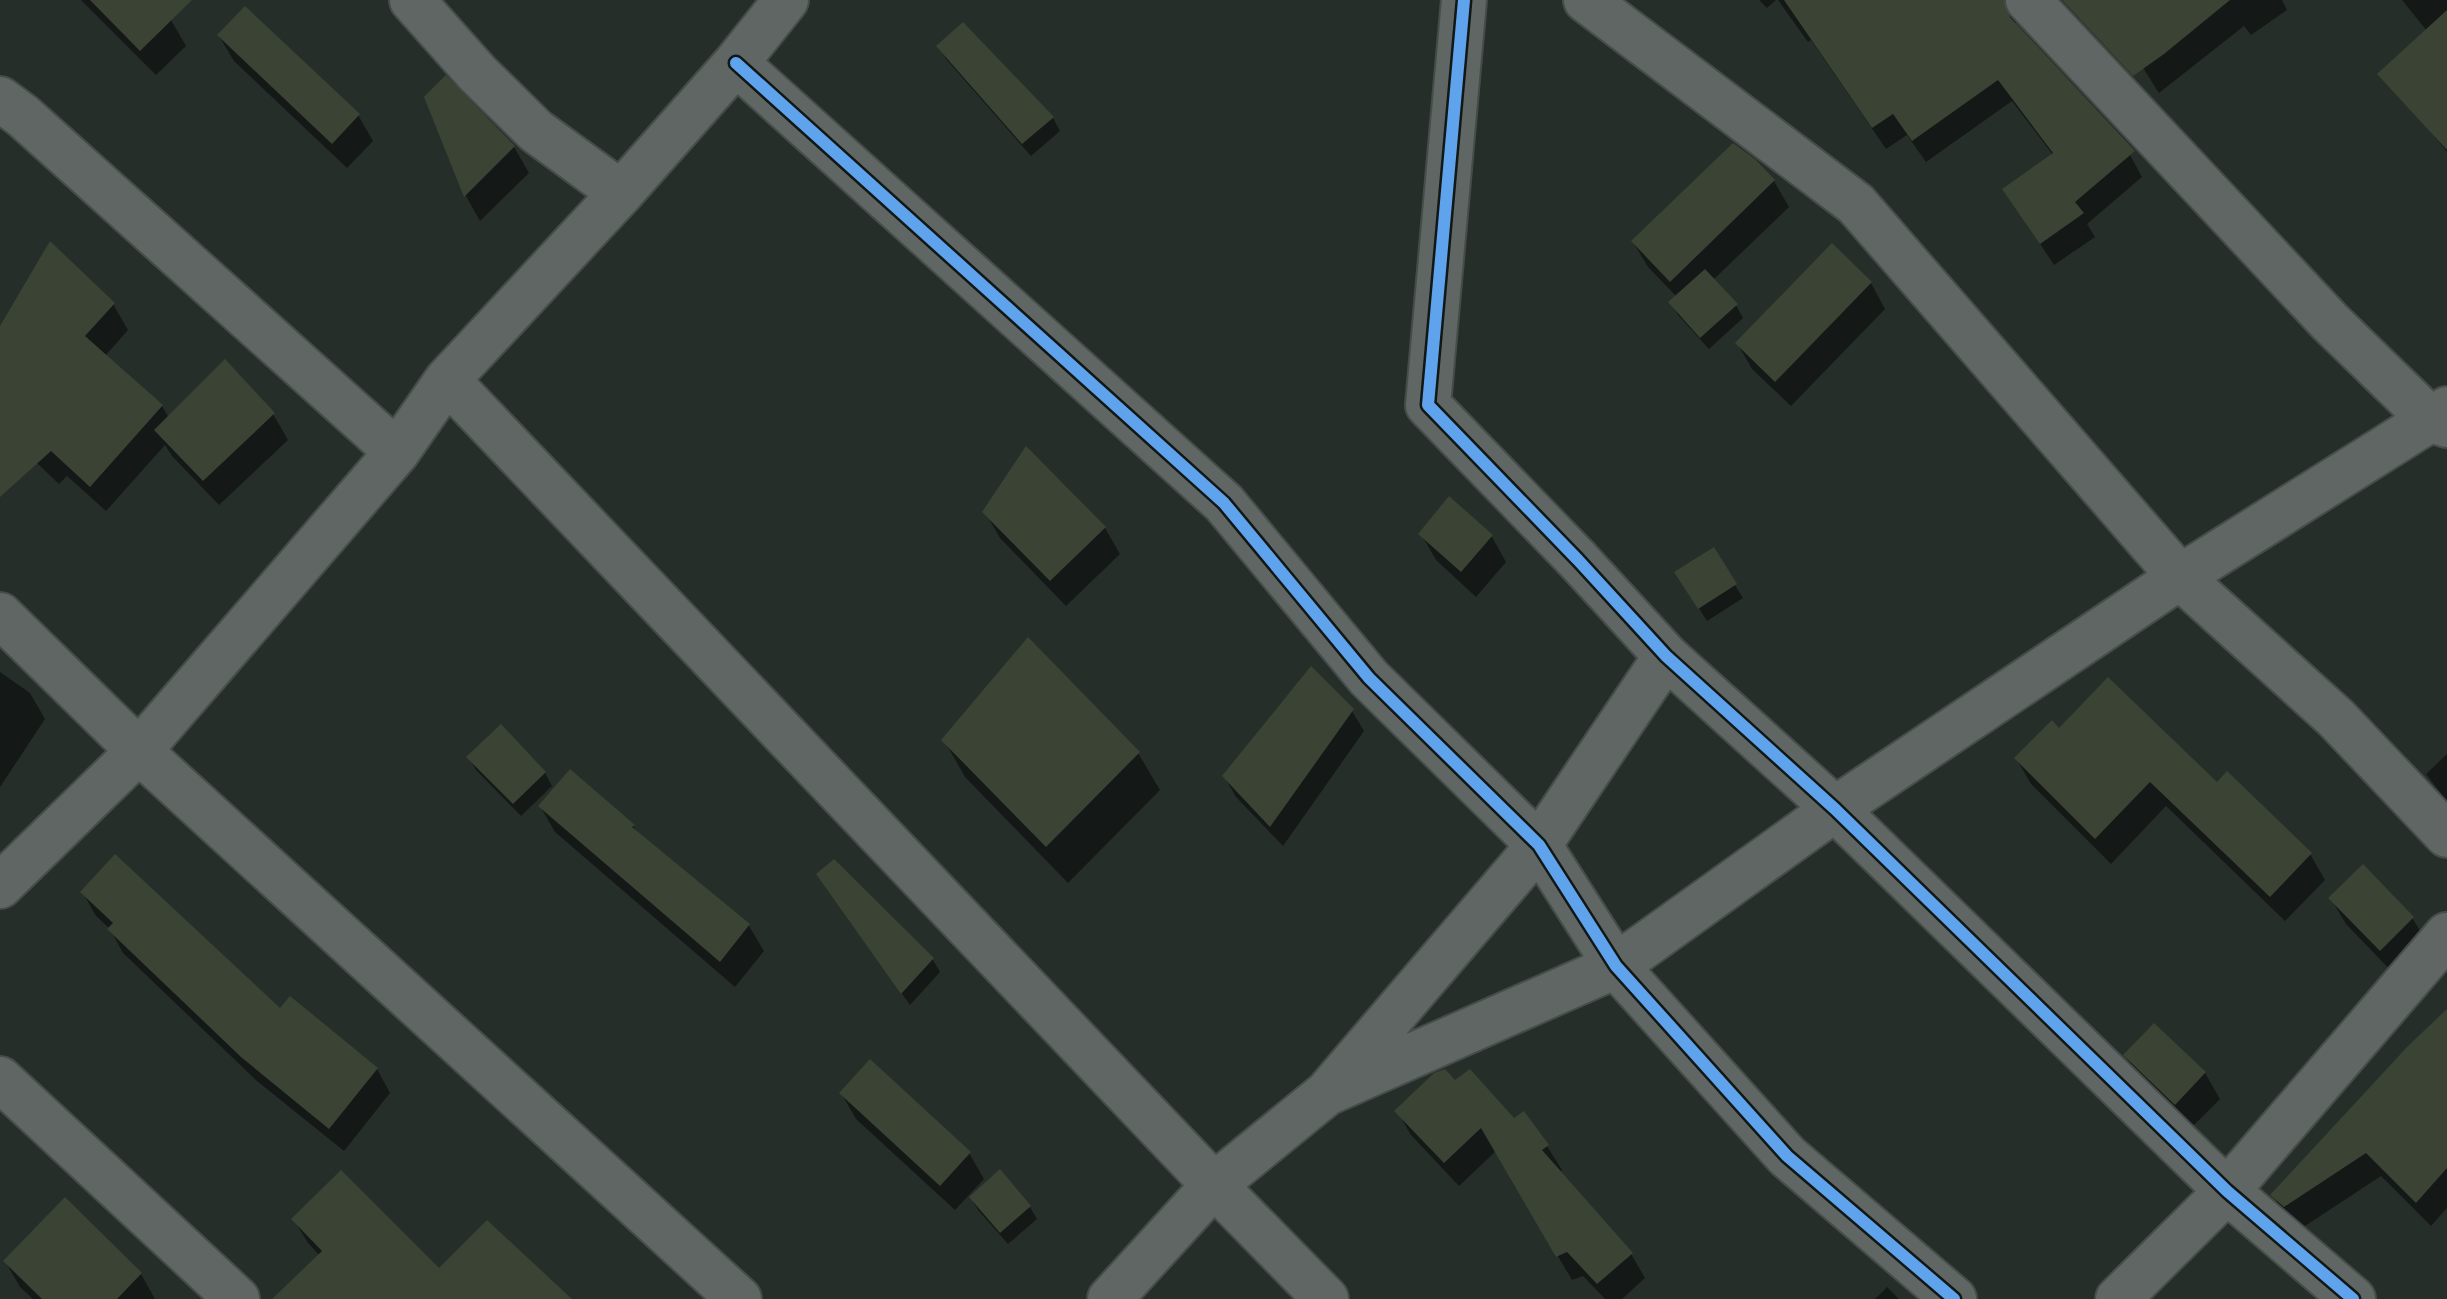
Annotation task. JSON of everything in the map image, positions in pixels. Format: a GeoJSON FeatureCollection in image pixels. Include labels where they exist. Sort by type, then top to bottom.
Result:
{"type":"FeatureCollection","features":[{"type":"Feature","properties":{"kind":"street"},"geometry":{"type":"LineString","coordinates":[[412,0],[477,73],[536,131],[621,193]]}},
{"type":"Feature","properties":{"kind":"street"},"geometry":{"type":"LineString","coordinates":[[0,886],[139,751],[397,452],[447,380],[621,193],[736,63],[786,0]]}},
{"type":"Feature","properties":{"kind":"street"},"geometry":{"type":"LineString","coordinates":[[1464,0],[1428,405],[1568,549],[1666,656],[1835,809],[2227,1191],[2353,1299]]}},
{"type":"Feature","properties":{"kind":"street"},"geometry":{"type":"LineString","coordinates":[[1586,0],[1856,204],[2180,577],[2336,718],[2447,835]]}},
{"type":"Feature","properties":{"kind":"street"},"geometry":{"type":"LineString","coordinates":[[1327,1093],[1616,966],[1835,809],[2180,577],[2442,418],[2330,322],[2028,0]]}},
{"type":"Feature","properties":{"kind":"street"},"geometry":{"type":"LineString","coordinates":[[736,63],[1224,503],[1369,678],[1539,845],[1616,966],[1787,1156],[1954,1299]]}},
{"type":"Feature","properties":{"kind":"street"},"geometry":{"type":"LineString","coordinates":[[0,99],[35,126],[397,452]]}},
{"type":"Feature","properties":{"kind":"street"},"geometry":{"type":"LineString","coordinates":[[447,380],[1326,1299]]}},
{"type":"Feature","properties":{"kind":"street"},"geometry":{"type":"LineString","coordinates":[[0,615],[139,751],[739,1299]]}},
{"type":"Feature","properties":{"kind":"street"},"geometry":{"type":"LineString","coordinates":[[1110,1299],[1214,1185],[1327,1093],[1539,845],[1666,656]]}},
{"type":"Feature","properties":{"kind":"street"},"geometry":{"type":"LineString","coordinates":[[2118,1299],[2227,1191],[2447,935]]}},
{"type":"Feature","properties":{"kind":"street"},"geometry":{"type":"LineString","coordinates":[[0,1079],[237,1299]]}},
{"type":"Feature","properties":{"kind":"building"},"geometry":{"type":"Polygon","coordinates":[[[90,0],[192,0],[140,51],[90,0]]]}},
{"type":"Feature","properties":{"kind":"building"},"geometry":{"type":"Polygon","coordinates":[[[1784,0],[2004,0],[2010,17],[2135,151],[2075,202],[2084,213],[2040,244],[2002,189],[2053,153],[1998,80],[1912,141],[1893,114],[1872,128],[1784,0]]]}},
{"type":"Feature","properties":{"kind":"building"},"geometry":{"type":"Polygon","coordinates":[[[2062,0],[2230,0],[2133,76],[2062,0]]]}},
{"type":"Feature","properties":{"kind":"building"},"geometry":{"type":"Polygon","coordinates":[[[245,6],[360,114],[332,144],[217,35],[245,6]]]}},
{"type":"Feature","properties":{"kind":"building"},"geometry":{"type":"Polygon","coordinates":[[[2447,10],[2447,150],[2377,74],[2447,10]]]}},
{"type":"Feature","properties":{"kind":"building"},"geometry":{"type":"Polygon","coordinates":[[[963,22],[1054,117],[1022,144],[936,46],[963,22]]]}},
{"type":"Feature","properties":{"kind":"building"},"geometry":{"type":"Polygon","coordinates":[[[446,75],[515,146],[464,197],[424,97],[446,75]]]}},
{"type":"Feature","properties":{"kind":"building"},"geometry":{"type":"Polygon","coordinates":[[[1733,143],[1755,159],[1775,180],[1670,282],[1631,241],[1733,143]]]}},
{"type":"Feature","properties":{"kind":"building"},"geometry":{"type":"Polygon","coordinates":[[[50,241],[115,303],[85,336],[163,405],[90,487],[51,451],[0,497],[0,326],[50,241]]]}},
{"type":"Feature","properties":{"kind":"building"},"geometry":{"type":"Polygon","coordinates":[[[1832,243],[1872,282],[1775,382],[1735,343],[1832,243]]]}},
{"type":"Feature","properties":{"kind":"building"},"geometry":{"type":"Polygon","coordinates":[[[1705,269],[1738,304],[1700,338],[1668,302],[1705,269]]]}},
{"type":"Feature","properties":{"kind":"building"},"geometry":{"type":"Polygon","coordinates":[[[225,359],[275,413],[203,481],[154,430],[225,359]]]}},
{"type":"Feature","properties":{"kind":"building"},"geometry":{"type":"Polygon","coordinates":[[[1026,446],[1106,527],[1050,581],[982,512],[1026,446]]]}},
{"type":"Feature","properties":{"kind":"building"},"geometry":{"type":"Polygon","coordinates":[[[1449,496],[1493,535],[1461,572],[1418,534],[1449,496]]]}},
{"type":"Feature","properties":{"kind":"building"},"geometry":{"type":"Polygon","coordinates":[[[1714,547],[1737,584],[1698,609],[1674,572],[1714,547]]]}},
{"type":"Feature","properties":{"kind":"building"},"geometry":{"type":"Polygon","coordinates":[[[1028,637],[1140,752],[1046,847],[941,740],[1028,637]]]}},
{"type":"Feature","properties":{"kind":"building"},"geometry":{"type":"Polygon","coordinates":[[[1311,666],[1354,709],[1270,827],[1222,776],[1311,666]]]}},
{"type":"Feature","properties":{"kind":"building"},"geometry":{"type":"Polygon","coordinates":[[[2108,677],[2217,782],[2227,771],[2312,853],[2270,897],[2150,782],[2095,839],[2014,758],[2052,720],[2059,728],[2108,677]]]}},
{"type":"Feature","properties":{"kind":"building"},"geometry":{"type":"Polygon","coordinates":[[[501,724],[546,772],[513,804],[466,757],[501,724]]]}},
{"type":"Feature","properties":{"kind":"building"},"geometry":{"type":"Polygon","coordinates":[[[570,769],[635,825],[632,827],[750,924],[720,962],[538,806],[570,769]]]}},
{"type":"Feature","properties":{"kind":"building"},"geometry":{"type":"Polygon","coordinates":[[[115,854],[280,1008],[290,996],[378,1068],[329,1129],[241,1057],[107,929],[113,923],[80,892],[115,854]]]}},
{"type":"Feature","properties":{"kind":"building"},"geometry":{"type":"Polygon","coordinates":[[[834,859],[934,958],[901,994],[816,874],[834,859]]]}},
{"type":"Feature","properties":{"kind":"building"},"geometry":{"type":"Polygon","coordinates":[[[2363,864],[2414,917],[2380,951],[2328,898],[2363,864]]]}},
{"type":"Feature","properties":{"kind":"building"},"geometry":{"type":"Polygon","coordinates":[[[2447,1009],[2447,1168],[2416,1203],[2366,1153],[2284,1207],[2270,1195],[2408,1046],[2447,1009]]]}},
{"type":"Feature","properties":{"kind":"building"},"geometry":{"type":"Polygon","coordinates":[[[2154,1023],[2206,1072],[2175,1105],[2123,1055],[2154,1023]]]}},
{"type":"Feature","properties":{"kind":"building"},"geometry":{"type":"Polygon","coordinates":[[[870,1059],[971,1152],[940,1186],[839,1093],[870,1059]]]}},
{"type":"Feature","properties":{"kind":"building"},"geometry":{"type":"Polygon","coordinates":[[[1445,1069],[1455,1080],[1470,1069],[1514,1118],[1524,1111],[1549,1145],[1542,1150],[1633,1253],[1597,1284],[1567,1252],[1556,1257],[1481,1128],[1444,1163],[1394,1111],[1434,1073],[1445,1069]]]}},
{"type":"Feature","properties":{"kind":"building"},"geometry":{"type":"Polygon","coordinates":[[[1000,1169],[1031,1206],[1000,1233],[969,1197],[1000,1169]]]}},
{"type":"Feature","properties":{"kind":"building"},"geometry":{"type":"Polygon","coordinates":[[[341,1170],[439,1268],[487,1220],[572,1299],[272,1299],[322,1251],[291,1219],[341,1170]]]}},
{"type":"Feature","properties":{"kind":"building"},"geometry":{"type":"Polygon","coordinates":[[[65,1197],[142,1273],[117,1299],[42,1299],[3,1261],[65,1197]]]}},
{"type":"Feature","properties":{"kind":"cycle path"},"geometry":{"type":"LineString","coordinates":[[1464,0],[1428,405],[1666,656],[1835,809],[2227,1191],[2353,1299]]}},
{"type":"Feature","properties":{"kind":"cycle path"},"geometry":{"type":"LineString","coordinates":[[736,63],[1224,503],[1369,678],[1539,845],[1616,966],[1787,1156],[1954,1299]]}}]}
